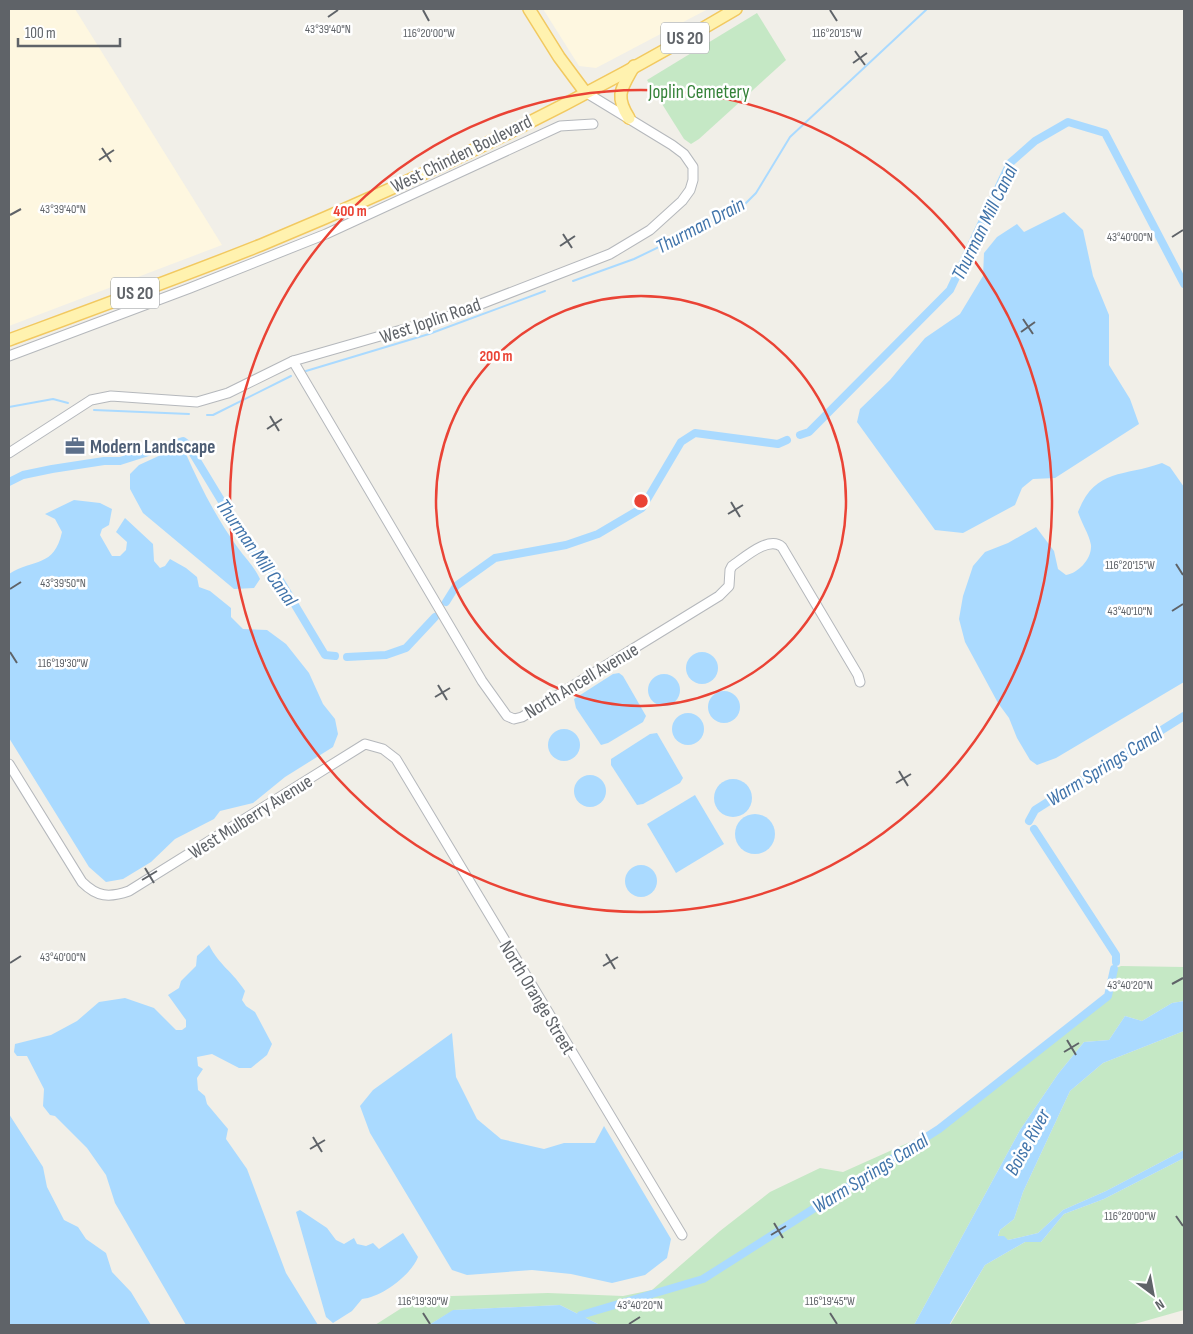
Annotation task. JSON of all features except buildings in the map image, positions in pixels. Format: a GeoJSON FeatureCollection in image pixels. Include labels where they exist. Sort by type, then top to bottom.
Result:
{"type":"FeatureCollection","features":[{"type":"Feature","properties":{"kind":"main road"},"geometry":{"type":"LineString","coordinates":[[529,9],[559,57],[585,92]]}},
{"type":"Feature","properties":{"kind":"main road","name":"West Chinden Boulevard"},"geometry":{"type":"LineString","coordinates":[[9,340],[261,244],[452,159],[585,92],[736,9]]}},
{"type":"Feature","properties":{"kind":"main road"},"geometry":{"type":"LineString","coordinates":[[630,118],[620,100],[621,91],[634,66]]}},
{"type":"Feature","properties":{"kind":"street","name":"West Joplin Road"},"geometry":{"type":"LineString","coordinates":[[9,452],[91,400],[111,396],[198,402],[228,393],[293,361],[450,316],[596,260],[650,230],[682,201],[690,190],[693,180],[693,167],[678,150],[630,118],[585,92]]}},
{"type":"Feature","properties":{"kind":"street"},"geometry":{"type":"LineString","coordinates":[[9,356],[190,288],[326,234],[560,126],[593,124]]}},
{"type":"Feature","properties":{"kind":"street","name":"North Ancell Avenue"},"geometry":{"type":"LineString","coordinates":[[293,361],[477,672],[507,716],[514,719],[522,717],[719,596],[729,586],[732,566],[770,543],[778,544],[782,547],[858,675],[860,682]]}},
{"type":"Feature","properties":{"kind":"street","name":"West Mulberry Avenue"},"geometry":{"type":"LineString","coordinates":[[9,764],[82,882],[91,891],[103,896],[115,896],[129,891],[365,744],[383,748],[396,759]]}},
{"type":"Feature","properties":{"kind":"street","name":"North Orange Street"},"geometry":{"type":"LineString","coordinates":[[396,759],[682,1234]]}},
{"type":"Feature","properties":{"kind":"shaded area"},"geometry":{"type":"Polygon","coordinates":[[[9,9],[75,9],[222,245],[9,326],[9,9]]]}},
{"type":"Feature","properties":{"kind":"shaded area"},"geometry":{"type":"Polygon","coordinates":[[[543,9],[708,9],[596,68],[579,66],[543,9]]]}},
{"type":"Feature","properties":{"kind":"green space","name":"Joplin Cemetery"},"geometry":{"type":"Polygon","coordinates":[[[757,13],[786,60],[699,139],[691,144],[684,139],[647,80],[757,13]]]}},
{"type":"Feature","properties":{"kind":"green space"},"geometry":{"type":"Polygon","coordinates":[[[1121,966],[1184,967],[1184,1001],[1172,1003],[1142,1021],[1125,1016],[1109,1040],[1084,1042],[1058,1074],[1020,1130],[914,1325],[600,1325],[560,1305],[454,1310],[429,1325],[375,1325],[419,1297],[548,1293],[623,1296],[652,1290],[720,1231],[770,1192],[820,1168],[843,1172],[939,1129],[1108,996],[1114,969],[1121,966]]]}},
{"type":"Feature","properties":{"kind":"green space"},"geometry":{"type":"Polygon","coordinates":[[[1184,1031],[1184,1150],[1106,1191],[1063,1210],[1038,1233],[1008,1240],[998,1237],[1000,1230],[1014,1219],[1023,1192],[1070,1091],[1103,1063],[1184,1031]]]}},
{"type":"Feature","properties":{"kind":"green space"},"geometry":{"type":"Polygon","coordinates":[[[1184,1158],[1184,1310],[1131,1325],[950,1325],[985,1265],[1025,1242],[1041,1242],[1064,1214],[1104,1199],[1184,1158]]]}},
{"type":"Feature","properties":{"kind":"water"},"geometry":{"type":"Polygon","coordinates":[[[1064,212],[1083,230],[1093,276],[1109,315],[1109,365],[1130,399],[1139,424],[1055,478],[1033,479],[1022,488],[1015,505],[963,533],[935,530],[857,422],[860,409],[890,380],[925,338],[960,314],[983,276],[984,253],[997,237],[1017,224],[1024,232],[1064,212]]]}},
{"type":"Feature","properties":{"kind":"water"},"geometry":{"type":"Polygon","coordinates":[[[163,454],[186,454],[216,514],[230,537],[258,574],[260,579],[254,588],[234,589],[143,513],[130,489],[130,474],[139,465],[163,454]]]}},
{"type":"Feature","properties":{"kind":"water"},"geometry":{"type":"Polygon","coordinates":[[[1162,463],[1170,467],[1184,487],[1184,682],[1056,758],[1037,765],[1030,760],[1017,738],[1009,718],[998,703],[965,642],[959,619],[963,596],[973,566],[985,552],[1008,543],[1036,527],[1054,551],[1058,569],[1066,575],[1071,574],[1087,560],[1091,550],[1090,541],[1078,512],[1093,488],[1112,476],[1162,463]]]}},
{"type":"Feature","properties":{"kind":"water"},"geometry":{"type":"Polygon","coordinates":[[[74,500],[100,503],[112,509],[109,525],[102,529],[100,535],[112,556],[120,556],[126,550],[127,542],[116,532],[125,518],[153,544],[154,561],[160,568],[165,566],[170,559],[186,568],[197,577],[199,587],[210,591],[231,608],[231,617],[243,629],[267,630],[286,644],[309,673],[323,704],[335,719],[338,734],[333,747],[285,777],[253,803],[220,811],[214,819],[175,839],[151,862],[123,879],[106,882],[89,867],[9,738],[9,574],[42,560],[54,552],[62,532],[55,519],[45,514],[74,500]]]}},
{"type":"Feature","properties":{"kind":"water"},"geometry":{"type":"Polygon","coordinates":[[[702,652],[714,656],[718,668],[714,680],[702,684],[690,680],[686,668],[690,656],[702,652]]]}},
{"type":"Feature","properties":{"kind":"water"},"geometry":{"type":"Polygon","coordinates":[[[619,673],[623,676],[646,716],[643,722],[608,743],[601,745],[576,708],[574,699],[613,674],[619,673]]]}},
{"type":"Feature","properties":{"kind":"water"},"geometry":{"type":"Polygon","coordinates":[[[664,674],[670,675],[675,679],[679,684],[679,696],[675,701],[670,705],[664,706],[658,705],[653,701],[649,696],[648,690],[649,684],[653,679],[658,675],[664,674]]]}},
{"type":"Feature","properties":{"kind":"water"},"geometry":{"type":"Polygon","coordinates":[[[724,691],[730,692],[735,696],[739,701],[739,713],[735,718],[730,722],[724,723],[718,722],[713,718],[709,713],[708,707],[709,701],[713,696],[718,692],[724,691]]]}},
{"type":"Feature","properties":{"kind":"water"},"geometry":{"type":"Polygon","coordinates":[[[688,713],[694,714],[699,718],[703,723],[703,735],[699,740],[694,744],[688,745],[682,744],[677,740],[673,735],[672,729],[673,723],[677,718],[682,714],[688,713]]]}},
{"type":"Feature","properties":{"kind":"water"},"geometry":{"type":"Polygon","coordinates":[[[564,729],[576,733],[580,745],[576,757],[564,761],[552,757],[548,745],[552,733],[564,729]]]}},
{"type":"Feature","properties":{"kind":"water"},"geometry":{"type":"Polygon","coordinates":[[[657,733],[683,778],[680,783],[643,804],[637,805],[611,765],[611,759],[650,734],[657,733]]]}},
{"type":"Feature","properties":{"kind":"water"},"geometry":{"type":"Polygon","coordinates":[[[590,775],[602,779],[606,791],[602,803],[590,807],[578,803],[574,791],[578,779],[590,775]]]}},
{"type":"Feature","properties":{"kind":"water"},"geometry":{"type":"Polygon","coordinates":[[[733,779],[747,784],[752,798],[747,812],[733,817],[719,812],[714,798],[719,784],[733,779]]]}},
{"type":"Feature","properties":{"kind":"water"},"geometry":{"type":"Polygon","coordinates":[[[695,795],[724,844],[676,873],[647,824],[695,795]]]}},
{"type":"Feature","properties":{"kind":"water"},"geometry":{"type":"Polygon","coordinates":[[[755,814],[769,820],[775,834],[769,848],[755,854],[741,848],[735,834],[741,820],[755,814]]]}},
{"type":"Feature","properties":{"kind":"water"},"geometry":{"type":"Polygon","coordinates":[[[641,865],[647,866],[652,870],[656,875],[656,887],[652,892],[647,896],[641,897],[635,896],[630,892],[626,887],[625,881],[626,875],[630,870],[635,866],[641,865]]]}},
{"type":"Feature","properties":{"kind":"water"},"geometry":{"type":"Polygon","coordinates":[[[209,945],[217,958],[245,991],[242,1000],[246,1006],[255,1012],[272,1044],[267,1055],[251,1068],[239,1068],[212,1054],[197,1057],[198,1066],[203,1069],[197,1078],[198,1090],[205,1096],[207,1104],[228,1129],[226,1139],[247,1169],[286,1273],[318,1325],[186,1325],[115,1203],[106,1175],[87,1148],[55,1116],[50,1115],[43,1106],[44,1089],[27,1056],[17,1056],[14,1052],[15,1044],[51,1035],[77,1021],[99,1002],[125,998],[154,1008],[176,1030],[182,1030],[186,1027],[186,1020],[168,995],[179,988],[181,981],[196,966],[197,956],[209,945]]]}},
{"type":"Feature","properties":{"kind":"water","name":"Boise River"},"geometry":{"type":"Polygon","coordinates":[[[1184,1001],[1184,1031],[1103,1063],[1070,1091],[1023,1192],[1014,1219],[1000,1230],[998,1236],[1004,1236],[1008,1240],[1038,1233],[1063,1210],[1106,1191],[1184,1150],[1184,1158],[1104,1199],[1064,1214],[1041,1242],[1025,1242],[985,1265],[949,1325],[914,1325],[1020,1130],[1058,1074],[1084,1042],[1109,1040],[1125,1016],[1142,1021],[1172,1003],[1184,1001]]]}},
{"type":"Feature","properties":{"kind":"water"},"geometry":{"type":"Polygon","coordinates":[[[452,1033],[456,1077],[477,1119],[501,1139],[544,1149],[564,1143],[595,1143],[604,1126],[671,1239],[667,1258],[645,1275],[612,1283],[571,1274],[532,1270],[467,1275],[452,1270],[370,1133],[360,1106],[373,1090],[452,1033]]]}},
{"type":"Feature","properties":{"kind":"water"},"geometry":{"type":"Polygon","coordinates":[[[9,1114],[43,1167],[47,1187],[64,1220],[78,1227],[86,1239],[106,1253],[112,1272],[131,1292],[151,1325],[9,1325],[9,1114]]]}},
{"type":"Feature","properties":{"kind":"water"},"geometry":{"type":"Polygon","coordinates":[[[300,1210],[327,1228],[336,1240],[344,1244],[354,1238],[357,1244],[366,1246],[373,1243],[379,1249],[403,1233],[418,1257],[409,1271],[395,1284],[387,1290],[362,1299],[352,1311],[333,1323],[326,1317],[296,1212],[300,1210]]]}},
{"type":"Feature","properties":{"kind":"water"},"geometry":{"type":"Polygon","coordinates":[[[560,1305],[600,1325],[429,1325],[453,1310],[560,1305]]]}},
{"type":"Feature","properties":{"kind":"waterway","name":"Thurman Drain"},"geometry":{"type":"LineString","coordinates":[[573,281],[634,259],[742,207],[756,193],[790,137],[927,9]]}},
{"type":"Feature","properties":{"kind":"waterway","name":"Thurman Mill Canal"},"geometry":{"type":"LineString","coordinates":[[800,435],[809,432],[950,290],[1010,163],[1035,141],[1068,122],[1105,133],[1184,284]]}},
{"type":"Feature","properties":{"kind":"waterway","name":"Thurman Drain"},"geometry":{"type":"LineString","coordinates":[[306,371],[429,334],[545,291]]}},
{"type":"Feature","properties":{"kind":"waterway","name":"Thurman Drain"},"geometry":{"type":"LineString","coordinates":[[207,415],[213,415],[291,376]]}},
{"type":"Feature","properties":{"kind":"waterway","name":"Thurman Drain"},"geometry":{"type":"LineString","coordinates":[[9,407],[53,399],[68,403]]}},
{"type":"Feature","properties":{"kind":"waterway","name":"Thurman Drain"},"geometry":{"type":"LineString","coordinates":[[94,410],[189,414]]}},
{"type":"Feature","properties":{"kind":"waterway","name":"Thurman Mill Canal"},"geometry":{"type":"LineString","coordinates":[[446,602],[456,586],[495,558],[566,545],[598,534],[642,508],[681,442],[695,433],[778,444],[787,440]]}},
{"type":"Feature","properties":{"kind":"waterway","name":"Thurman Mill Canal"},"geometry":{"type":"LineString","coordinates":[[9,482],[23,475],[52,469],[104,461],[120,461],[183,441],[187,444],[250,548],[280,580],[325,655],[335,656]]}},
{"type":"Feature","properties":{"kind":"waterway","name":"Thurman Mill Canal"},"geometry":{"type":"LineString","coordinates":[[347,657],[386,655],[406,648],[435,617]]}},
{"type":"Feature","properties":{"kind":"waterway","name":"Warm Springs Canal"},"geometry":{"type":"LineString","coordinates":[[1029,821],[1035,810],[1184,716]]}},
{"type":"Feature","properties":{"kind":"waterway","name":"Warm Springs Canal"},"geometry":{"type":"LineString","coordinates":[[1034,829],[1116,955],[1116,962]]}},
{"type":"Feature","properties":{"kind":"waterway","name":"Warm Springs Canal"},"geometry":{"type":"LineString","coordinates":[[581,1315],[703,1279],[939,1129],[1108,996],[1114,969]]}},
{"type":"Feature","properties":{"kind":"place","name":"Modern Landscape"},"geometry":{"type":"Point","coordinates":[75,446]}}]}
